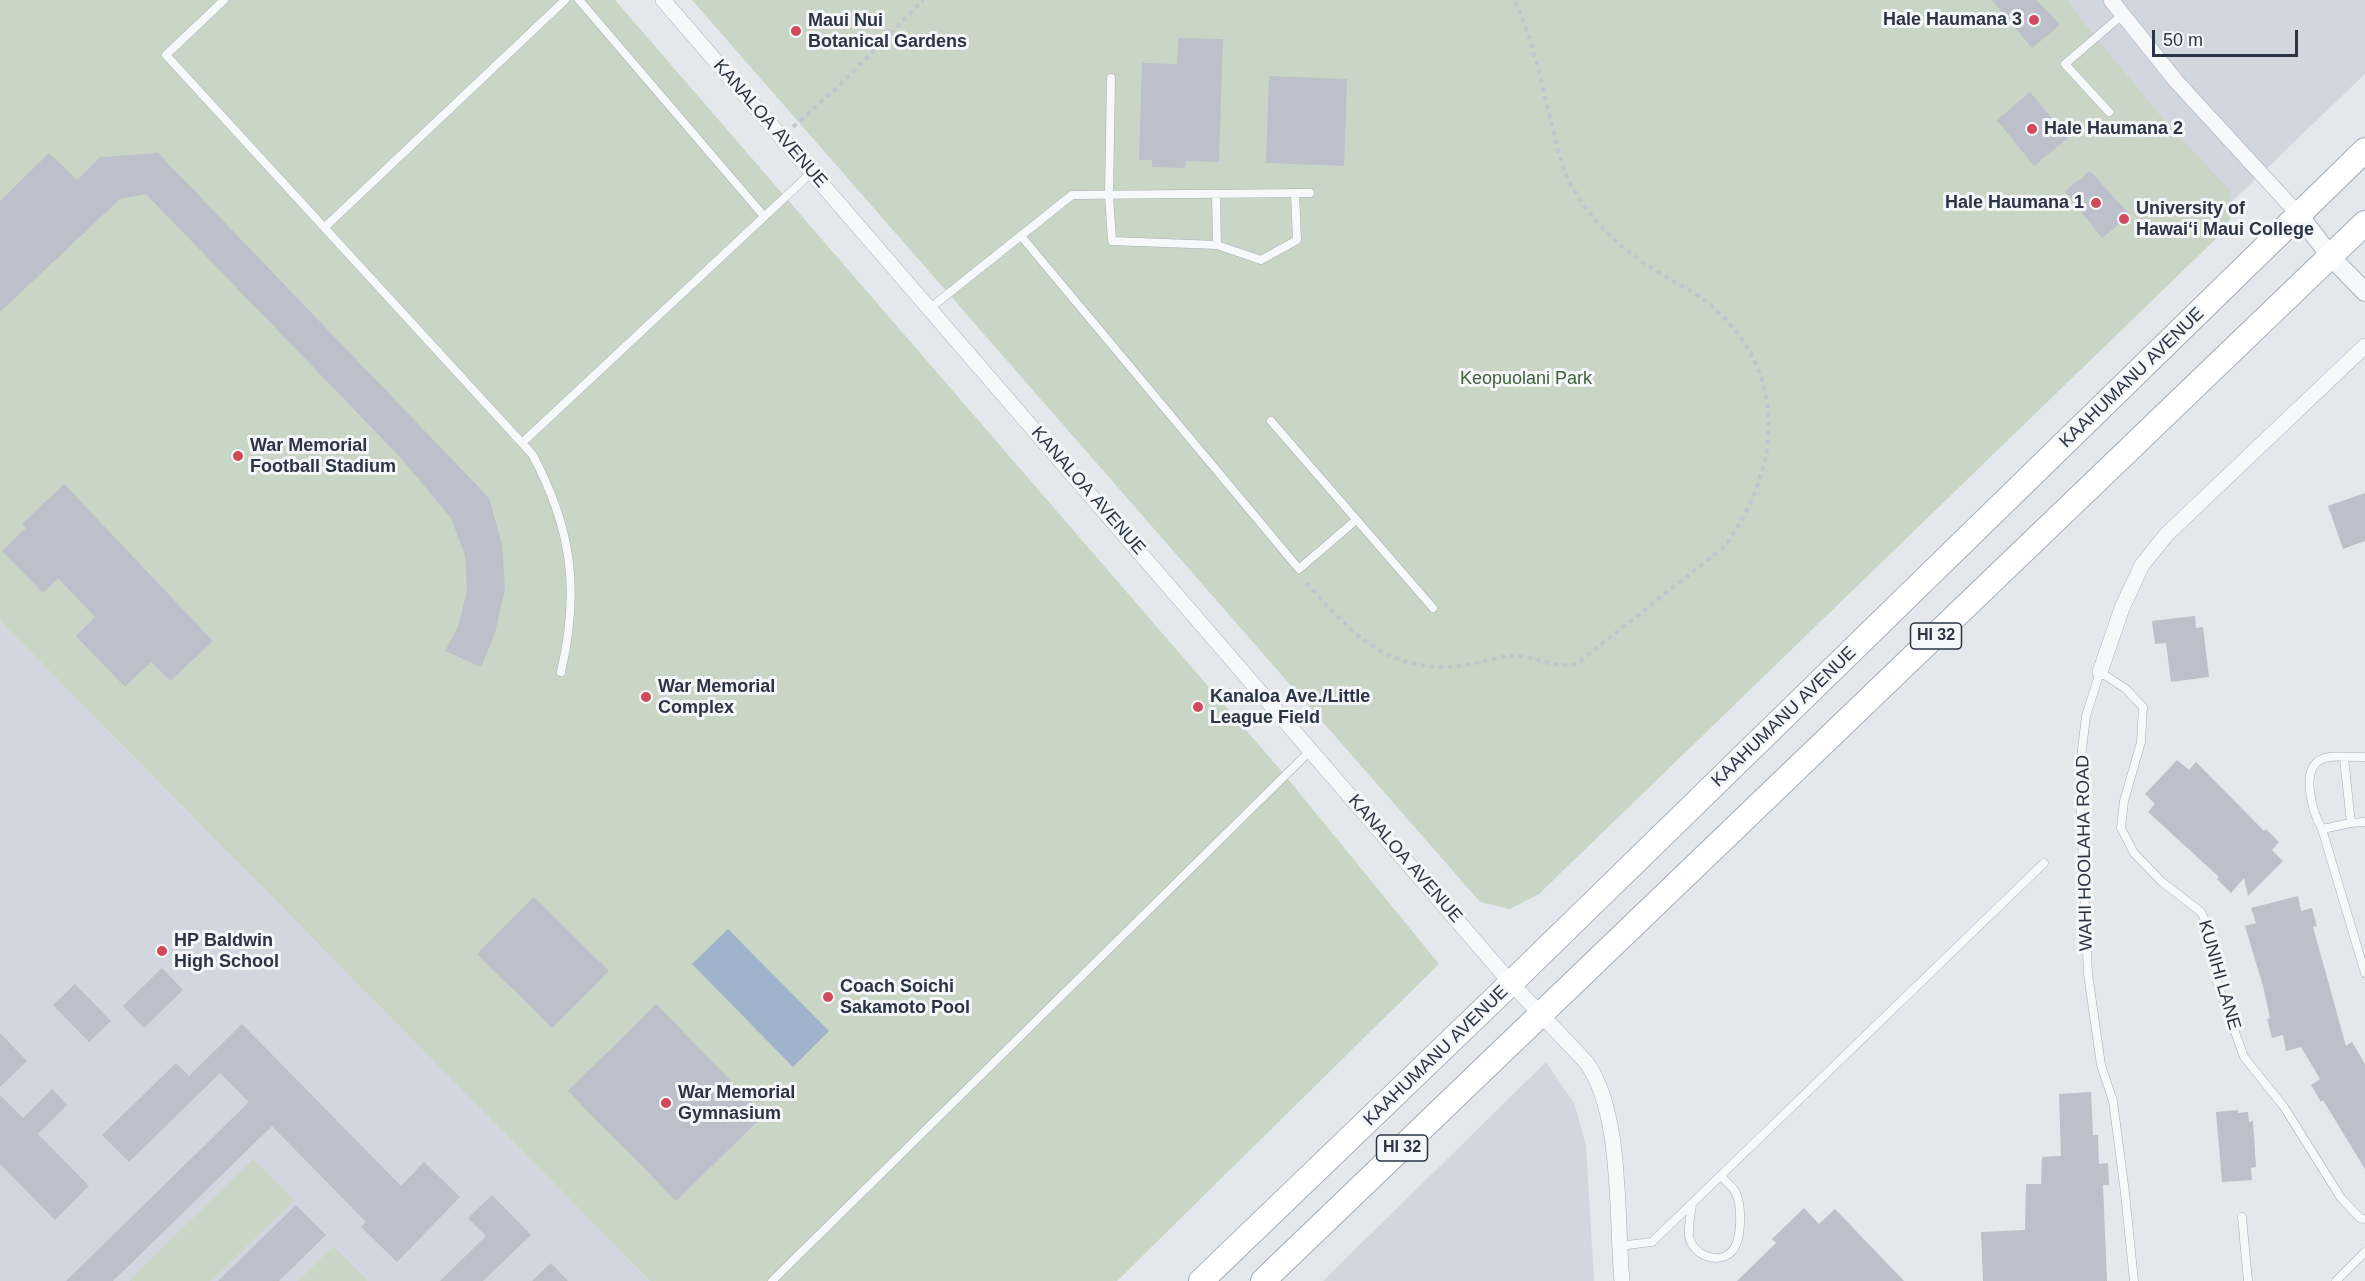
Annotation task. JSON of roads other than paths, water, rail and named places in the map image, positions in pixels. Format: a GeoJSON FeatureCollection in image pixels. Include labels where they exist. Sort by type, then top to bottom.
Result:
{"type":"FeatureCollection","features":[{"type":"Feature","properties":{"kind":"main road","name":"KAAHUMANU AVENUE"},"geometry":{"type":"LineString","coordinates":[[1201,1281],[1511,983],[2365,150]]}},
{"type":"Feature","properties":{"kind":"main road","name":"HI 32"},"geometry":{"type":"LineString","coordinates":[[1263,1281],[2365,223]]}},
{"type":"Feature","properties":{"kind":"street","name":"KANALOA AVENUE"},"geometry":{"type":"LineString","coordinates":[[663,0],[1511,983],[1596,1075],[1613,1141],[1622,1281]]}},
{"type":"Feature","properties":{"kind":"street"},"geometry":{"type":"LineString","coordinates":[[2111,0],[2176,81],[2299,215],[2331,257],[2365,292]]}},
{"type":"Feature","properties":{"kind":"street","name":"WAHI HOOLAHA ROAD"},"geometry":{"type":"LineString","coordinates":[[2100,672],[2122,608],[2142,565],[2167,534],[2365,346]]}},
{"type":"Feature","properties":{"kind":"lane"},"geometry":{"type":"LineString","coordinates":[[224,0],[166,55],[523,442],[548,482],[568,544],[572,608],[561,672]]}},
{"type":"Feature","properties":{"kind":"lane"},"geometry":{"type":"LineString","coordinates":[[325,227],[565,0]]}},
{"type":"Feature","properties":{"kind":"lane"},"geometry":{"type":"LineString","coordinates":[[579,0],[763,215]]}},
{"type":"Feature","properties":{"kind":"lane"},"geometry":{"type":"LineString","coordinates":[[2109,112],[2066,64],[2122,15]]}},
{"type":"Feature","properties":{"kind":"lane"},"geometry":{"type":"LineString","coordinates":[[1111,78],[1109,195],[1112,242],[1216,245],[1261,260],[1297,240],[1295,193]]}},
{"type":"Feature","properties":{"kind":"lane"},"geometry":{"type":"LineString","coordinates":[[523,442],[811,172]]}},
{"type":"Feature","properties":{"kind":"lane"},"geometry":{"type":"LineString","coordinates":[[929,309],[1072,195],[1310,193]]}},
{"type":"Feature","properties":{"kind":"lane"},"geometry":{"type":"LineString","coordinates":[[1216,194],[1216,245]]}},
{"type":"Feature","properties":{"kind":"lane"},"geometry":{"type":"LineString","coordinates":[[1021,236],[1299,569],[1356,520]]}},
{"type":"Feature","properties":{"kind":"lane"},"geometry":{"type":"LineString","coordinates":[[1271,421],[1433,608]]}},
{"type":"Feature","properties":{"kind":"lane","name":"KUNIHI LANE"},"geometry":{"type":"LineString","coordinates":[[2100,672],[2126,689],[2143,707],[2141,742],[2124,801],[2121,828],[2134,853],[2155,875],[2201,912],[2210,931],[2217,982],[2244,1057],[2284,1107],[2340,1198],[2360,1218],[2365,1219]]}},
{"type":"Feature","properties":{"kind":"lane","name":"WAHI HOOLAHA ROAD"},"geometry":{"type":"LineString","coordinates":[[2100,672],[2086,716],[2079,774],[2088,974],[2101,1065],[2112,1101],[2126,1193],[2134,1281]]}},
{"type":"Feature","properties":{"kind":"lane"},"geometry":{"type":"LineString","coordinates":[[771,1281],[1311,750]]}},
{"type":"Feature","properties":{"kind":"lane"},"geometry":{"type":"LineString","coordinates":[[2365,758],[2324,757],[2314,764],[2310,776],[2314,814],[2322,829],[2365,973]]}},
{"type":"Feature","properties":{"kind":"lane"},"geometry":{"type":"LineString","coordinates":[[2344,758],[2351,824]]}},
{"type":"Feature","properties":{"kind":"lane"},"geometry":{"type":"LineString","coordinates":[[2322,829],[2365,822]]}},
{"type":"Feature","properties":{"kind":"lane"},"geometry":{"type":"LineString","coordinates":[[1619,1246],[1652,1242],[2044,863]]}},
{"type":"Feature","properties":{"kind":"lane"},"geometry":{"type":"LineString","coordinates":[[1692,1204],[1689,1237],[1697,1250],[1707,1258],[1719,1258],[1732,1252],[1740,1237],[1736,1194],[1721,1176]]}},
{"type":"Feature","properties":{"kind":"lane"},"geometry":{"type":"LineString","coordinates":[[2242,1217],[2248,1281]]}},
{"type":"Feature","properties":{"kind":"lane"},"geometry":{"type":"LineString","coordinates":[[2336,1281],[2365,1252]]}},
{"type":"Feature","properties":{"kind":"water"},"geometry":{"type":"Polygon","coordinates":[[[728,929],[829,1031],[793,1067],[692,964],[728,929]]]}},
{"type":"Feature","properties":{"kind":"place","name":"Hale Haumana 3"},"geometry":{"type":"Point","coordinates":[2034,20]}},
{"type":"Feature","properties":{"kind":"place","name":"Maui Nui Botanical Gardens"},"geometry":{"type":"Point","coordinates":[796,31]}},
{"type":"Feature","properties":{"kind":"place","name":"Hale Haumana 2"},"geometry":{"type":"Point","coordinates":[2032,129]}},
{"type":"Feature","properties":{"kind":"place","name":"Hale Haumana 1"},"geometry":{"type":"Point","coordinates":[2096,203]}},
{"type":"Feature","properties":{"kind":"place","name":"University of Hawai‘i Maui College"},"geometry":{"type":"Point","coordinates":[2124,219]}},
{"type":"Feature","properties":{"kind":"place","name":"War Memorial Football Stadium"},"geometry":{"type":"Point","coordinates":[238,456]}},
{"type":"Feature","properties":{"kind":"place","name":"War Memorial Complex"},"geometry":{"type":"Point","coordinates":[646,697]}},
{"type":"Feature","properties":{"kind":"place","name":"Kanaloa Ave./Little League Field"},"geometry":{"type":"Point","coordinates":[1198,707]}},
{"type":"Feature","properties":{"kind":"place","name":"HP Baldwin High School"},"geometry":{"type":"Point","coordinates":[162,951]}},
{"type":"Feature","properties":{"kind":"place","name":"Coach Soichi Sakamoto Pool"},"geometry":{"type":"Point","coordinates":[828,997]}},
{"type":"Feature","properties":{"kind":"place","name":"War Memorial Gymnasium"},"geometry":{"type":"Point","coordinates":[666,1103]}},
{"type":"Feature","properties":{"kind":"park label","name":"Keopuolani Park"},"geometry":{"type":"Point","coordinates":[1526,379]}}]}
